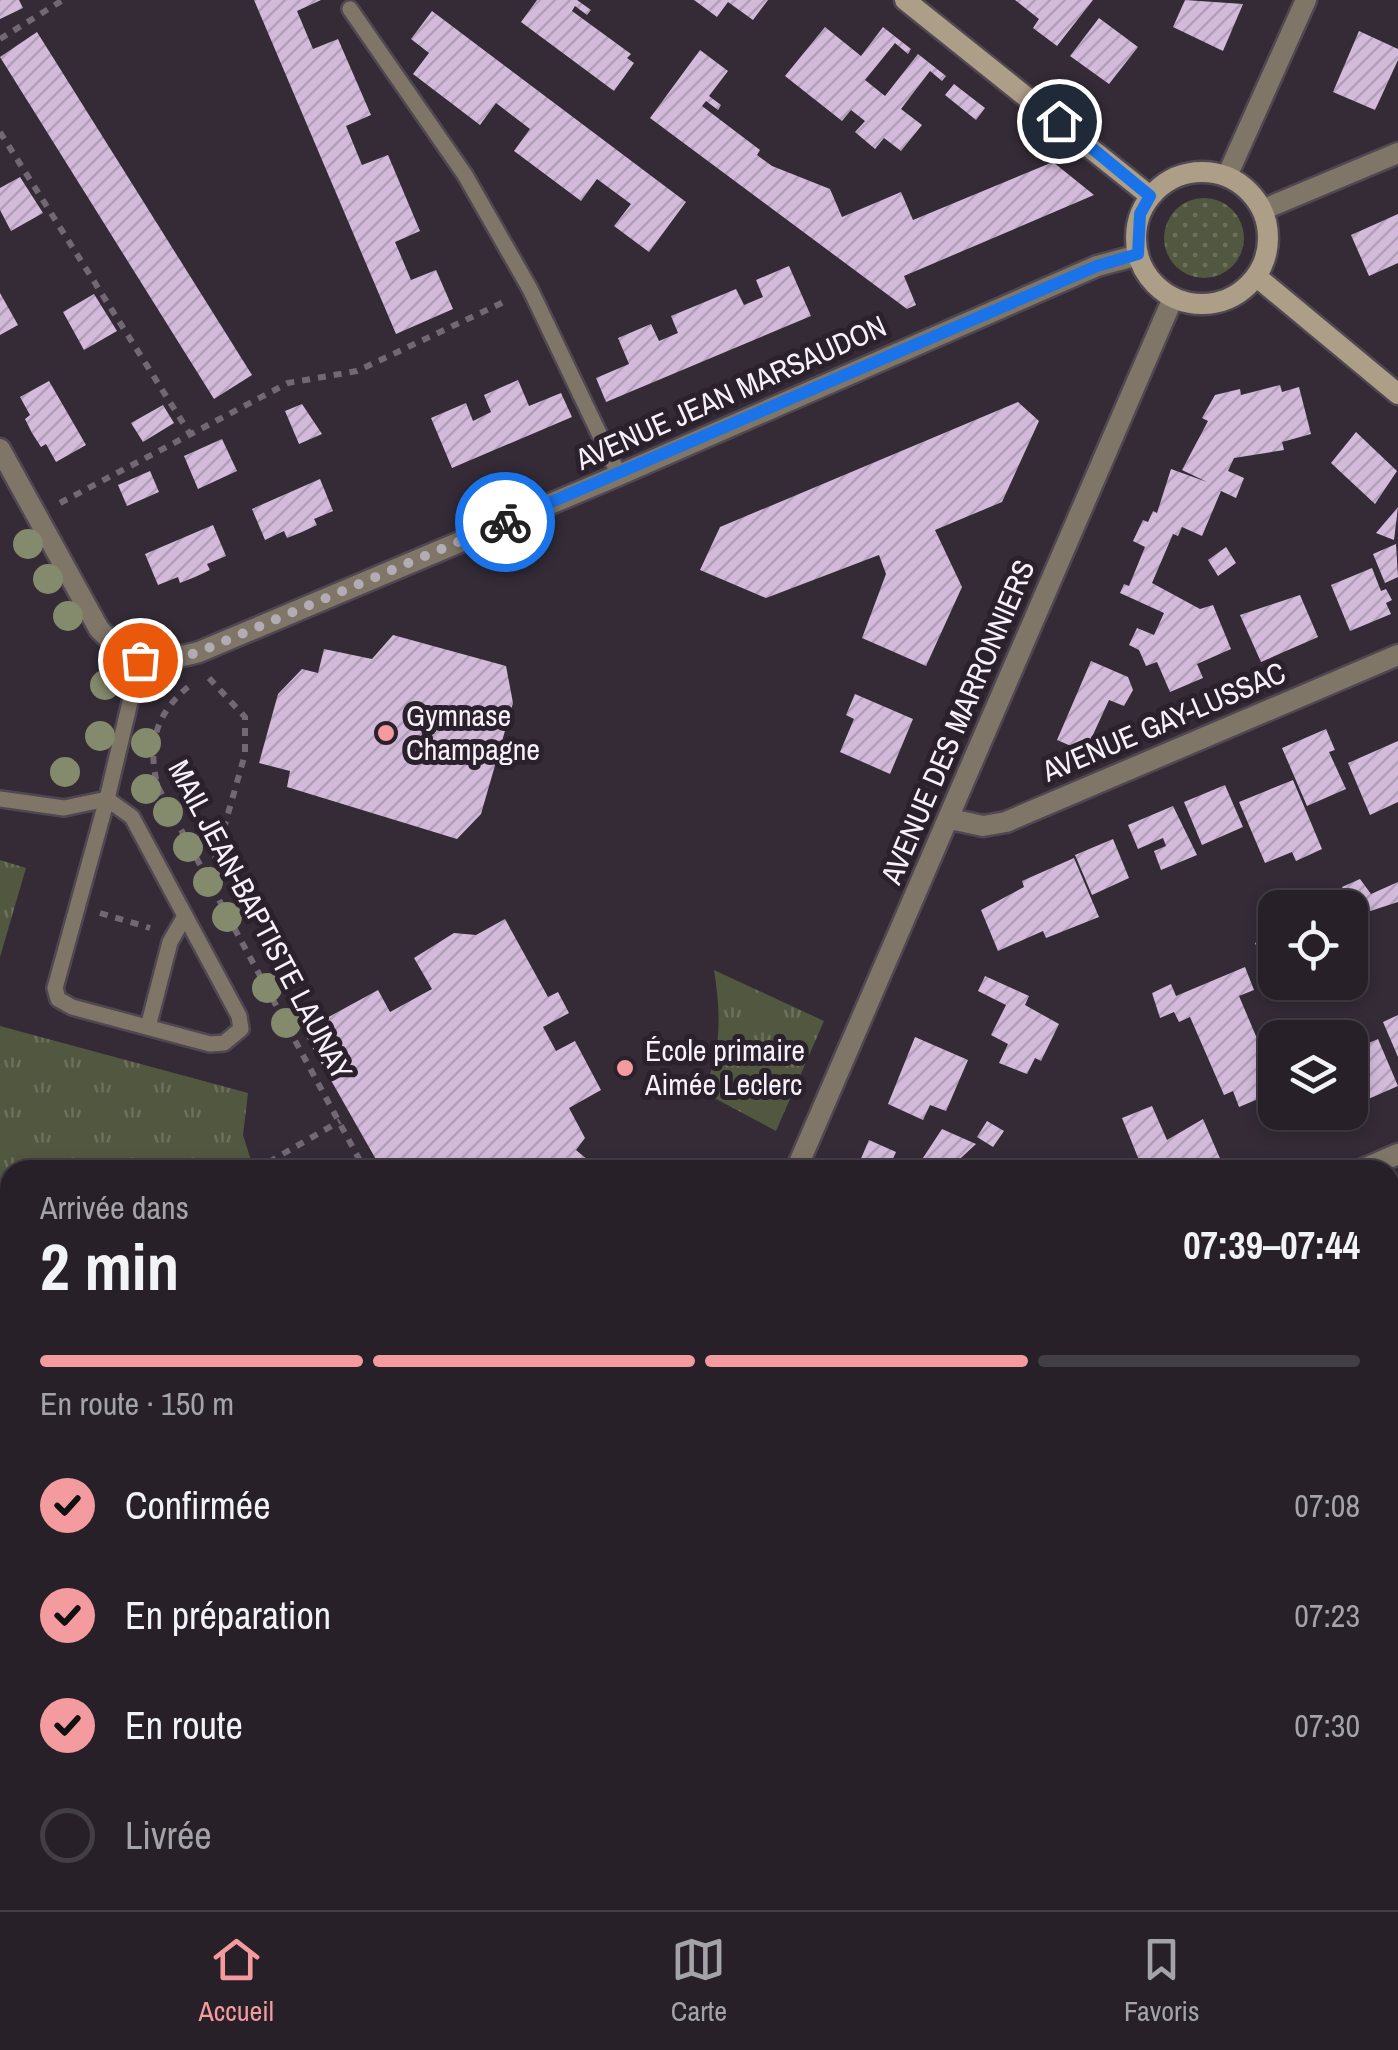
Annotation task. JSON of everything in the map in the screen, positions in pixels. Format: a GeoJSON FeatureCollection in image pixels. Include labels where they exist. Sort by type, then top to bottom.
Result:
{"type":"FeatureCollection","features":[{"type":"Feature","properties":{"kind":"street"},"geometry":{"type":"LineString","coordinates":[[905,0],[1150,196]]}},
{"type":"Feature","properties":{"kind":"street"},"geometry":{"type":"LineString","coordinates":[[1227,176],[1306,0]]}},
{"type":"Feature","properties":{"kind":"street"},"geometry":{"type":"LineString","coordinates":[[1262,210],[1398,153]]}},
{"type":"Feature","properties":{"kind":"street"},"geometry":{"type":"LineString","coordinates":[[1186,173],[1227,176],[1254,195],[1262,210],[1269,244],[1256,277],[1240,293],[1219,302],[1196,304],[1173,298],[1158,287],[1138,254],[1140,214],[1150,196],[1186,173]]}},
{"type":"Feature","properties":{"kind":"street","name":"AVENUE JEAN MARSAUDON"},"geometry":{"type":"LineString","coordinates":[[140,660],[165,662],[199,652],[620,476],[1097,266],[1138,254]]}},
{"type":"Feature","properties":{"kind":"street"},"geometry":{"type":"LineString","coordinates":[[1256,277],[1398,394]]}},
{"type":"Feature","properties":{"kind":"street","name":"AVENUE DES MARRONNIERS"},"geometry":{"type":"LineString","coordinates":[[800,1160],[1173,298]]}},
{"type":"Feature","properties":{"kind":"street"},"geometry":{"type":"LineString","coordinates":[[0,449],[99,630],[117,648],[140,660]]}},
{"type":"Feature","properties":{"kind":"street","name":"AVENUE GAY-LUSSAC"},"geometry":{"type":"LineString","coordinates":[[950,819],[983,826],[1006,822],[1398,655]]}},
{"type":"Feature","properties":{"kind":"lane"},"geometry":{"type":"LineString","coordinates":[[350,9],[465,174],[530,289],[620,476]]}},
{"type":"Feature","properties":{"kind":"lane"},"geometry":{"type":"LineString","coordinates":[[0,798],[64,808],[108,799],[132,817],[239,1016],[241,1028],[224,1044],[210,1044],[72,1007],[58,999],[55,988],[108,799],[140,660]]}},
{"type":"Feature","properties":{"kind":"lane"},"geometry":{"type":"LineString","coordinates":[[148,1027],[170,942],[184,916]]}},
{"type":"Feature","properties":{"kind":"path"},"geometry":{"type":"LineString","coordinates":[[0,39],[63,0]]}},
{"type":"Feature","properties":{"kind":"path"},"geometry":{"type":"LineString","coordinates":[[0,132],[190,434]]}},
{"type":"Feature","properties":{"kind":"path"},"geometry":{"type":"LineString","coordinates":[[38,518],[71,495],[288,383],[357,371],[530,289]]}},
{"type":"Feature","properties":{"kind":"path"},"geometry":{"type":"LineString","coordinates":[[199,652],[209,678],[245,717],[245,754],[209,878]]}},
{"type":"Feature","properties":{"kind":"path","name":"MAIL JEAN-BAPTISTE LAUNAY"},"geometry":{"type":"LineString","coordinates":[[209,678],[186,687],[168,706],[154,734],[150,760],[158,787],[360,1160]]}},
{"type":"Feature","properties":{"kind":"path"},"geometry":{"type":"LineString","coordinates":[[78,907],[154,929],[184,916]]}},
{"type":"Feature","properties":{"kind":"path"},"geometry":{"type":"LineString","coordinates":[[272,1160],[340,1122]]}},
{"type":"Feature","properties":{"kind":"green space"},"geometry":{"type":"Polygon","coordinates":[[[1204,198],[1219,201],[1232,210],[1241,223],[1241,253],[1232,266],[1219,275],[1204,278],[1189,275],[1176,266],[1167,253],[1164,238],[1167,223],[1176,210],[1189,201],[1204,198]]]}},
{"type":"Feature","properties":{"kind":"green space"},"geometry":{"type":"Polygon","coordinates":[[[0,860],[26,868],[0,957],[0,860]]]}},
{"type":"Feature","properties":{"kind":"green space"},"geometry":{"type":"Polygon","coordinates":[[[714,970],[824,1021],[776,1131],[703,1092],[714,1062],[718,1032],[714,970]]]}},
{"type":"Feature","properties":{"kind":"green space"},"geometry":{"type":"Polygon","coordinates":[[[0,1026],[248,1093],[243,1135],[251,1160],[0,1160],[0,1026]]]}},
{"type":"Feature","properties":{"kind":"building"},"geometry":{"type":"Polygon","coordinates":[[[0,0],[19,0],[23,8],[0,19],[0,0]]]}},
{"type":"Feature","properties":{"kind":"building"},"geometry":{"type":"Polygon","coordinates":[[[254,0],[321,0],[297,11],[313,49],[338,39],[371,115],[346,126],[362,165],[388,155],[420,231],[395,242],[411,280],[436,270],[453,309],[396,334],[254,0]]]}},
{"type":"Feature","properties":{"kind":"building"},"geometry":{"type":"Polygon","coordinates":[[[537,0],[577,0],[591,10],[587,15],[575,6],[572,11],[631,54],[627,58],[634,63],[614,91],[521,22],[537,0]]]}},
{"type":"Feature","properties":{"kind":"building"},"geometry":{"type":"Polygon","coordinates":[[[694,0],[768,0],[753,20],[728,2],[717,17],[694,0]]]}},
{"type":"Feature","properties":{"kind":"building"},"geometry":{"type":"Polygon","coordinates":[[[1015,0],[1093,0],[1057,46],[1033,28],[1039,19],[1015,0]]]}},
{"type":"Feature","properties":{"kind":"building"},"geometry":{"type":"Polygon","coordinates":[[[1185,0],[1243,4],[1223,51],[1173,27],[1185,0]]]}},
{"type":"Feature","properties":{"kind":"building"},"geometry":{"type":"Polygon","coordinates":[[[432,11],[686,202],[649,252],[614,226],[631,204],[597,179],[581,201],[514,151],[530,129],[496,103],[480,125],[413,74],[429,53],[411,39],[432,11]]]}},
{"type":"Feature","properties":{"kind":"building"},"geometry":{"type":"Polygon","coordinates":[[[1099,18],[1138,47],[1109,84],[1070,56],[1099,18]]]}},
{"type":"Feature","properties":{"kind":"building"},"geometry":{"type":"Polygon","coordinates":[[[825,27],[861,56],[883,27],[911,49],[908,54],[895,43],[865,80],[885,96],[918,54],[946,76],[942,81],[930,71],[901,109],[922,125],[901,151],[884,138],[875,149],[855,132],[865,121],[851,110],[842,121],[785,76],[825,27]]]}},
{"type":"Feature","properties":{"kind":"building"},"geometry":{"type":"Polygon","coordinates":[[[1359,31],[1398,49],[1398,60],[1375,110],[1333,92],[1359,31]]]}},
{"type":"Feature","properties":{"kind":"building"},"geometry":{"type":"Polygon","coordinates":[[[37,32],[252,375],[214,399],[0,57],[37,32]]]}},
{"type":"Feature","properties":{"kind":"building"},"geometry":{"type":"Polygon","coordinates":[[[700,50],[728,71],[709,96],[721,105],[718,110],[706,101],[702,106],[760,150],[757,155],[772,166],[830,189],[842,217],[901,192],[913,220],[1053,162],[1094,195],[904,276],[916,305],[907,309],[650,118],[700,50]]]}},
{"type":"Feature","properties":{"kind":"building"},"geometry":{"type":"Polygon","coordinates":[[[954,84],[985,108],[976,120],[945,95],[954,84]]]}},
{"type":"Feature","properties":{"kind":"building"},"geometry":{"type":"Polygon","coordinates":[[[20,177],[43,213],[11,231],[0,210],[0,188],[20,177]]]}},
{"type":"Feature","properties":{"kind":"building"},"geometry":{"type":"Polygon","coordinates":[[[1398,214],[1398,263],[1369,276],[1351,235],[1398,214]]]}},
{"type":"Feature","properties":{"kind":"building"},"geometry":{"type":"Polygon","coordinates":[[[789,266],[811,316],[606,402],[596,378],[629,364],[618,338],[651,324],[659,341],[678,333],[671,316],[736,289],[744,305],[763,297],[756,280],[789,266]]]}},
{"type":"Feature","properties":{"kind":"building"},"geometry":{"type":"Polygon","coordinates":[[[0,293],[18,325],[0,335],[0,293]]]}},
{"type":"Feature","properties":{"kind":"building"},"geometry":{"type":"Polygon","coordinates":[[[94,294],[117,331],[84,350],[63,312],[94,294]]]}},
{"type":"Feature","properties":{"kind":"building"},"geometry":{"type":"Polygon","coordinates":[[[518,380],[529,406],[561,393],[572,417],[452,468],[431,418],[466,403],[473,421],[491,412],[484,395],[518,380]]]}},
{"type":"Feature","properties":{"kind":"building"},"geometry":{"type":"Polygon","coordinates":[[[49,381],[86,445],[56,462],[46,444],[41,447],[32,433],[25,419],[30,415],[20,397],[49,381]]]}},
{"type":"Feature","properties":{"kind":"building"},"geometry":{"type":"Polygon","coordinates":[[[1280,385],[1282,392],[1299,387],[1311,434],[1282,442],[1284,450],[1234,458],[1228,471],[1244,478],[1236,498],[1221,491],[1202,536],[1182,527],[1178,536],[1173,534],[1152,583],[1200,609],[1213,605],[1231,649],[1197,664],[1203,678],[1170,692],[1157,662],[1146,666],[1139,650],[1129,645],[1137,628],[1154,635],[1164,613],[1120,593],[1124,584],[1129,586],[1145,547],[1133,541],[1143,520],[1148,522],[1153,511],[1157,513],[1171,469],[1207,482],[1182,470],[1208,421],[1202,418],[1215,395],[1240,389],[1241,395],[1280,385]]]}},
{"type":"Feature","properties":{"kind":"building"},"geometry":{"type":"Polygon","coordinates":[[[1018,402],[1039,421],[1002,502],[935,530],[962,587],[926,666],[862,638],[886,574],[879,555],[766,598],[700,570],[720,527],[1018,402]]]}},
{"type":"Feature","properties":{"kind":"building"},"geometry":{"type":"Polygon","coordinates":[[[302,404],[322,434],[299,444],[285,411],[302,404]]]}},
{"type":"Feature","properties":{"kind":"building"},"geometry":{"type":"Polygon","coordinates":[[[163,405],[174,423],[143,442],[131,423],[163,405]]]}},
{"type":"Feature","properties":{"kind":"building"},"geometry":{"type":"Polygon","coordinates":[[[1356,432],[1397,471],[1375,504],[1331,463],[1356,432]]]}},
{"type":"Feature","properties":{"kind":"building"},"geometry":{"type":"Polygon","coordinates":[[[222,439],[237,471],[198,489],[184,456],[222,439]]]}},
{"type":"Feature","properties":{"kind":"building"},"geometry":{"type":"Polygon","coordinates":[[[150,471],[159,492],[127,506],[118,485],[150,471]]]}},
{"type":"Feature","properties":{"kind":"building"},"geometry":{"type":"Polygon","coordinates":[[[320,479],[333,511],[314,519],[317,525],[302,532],[287,538],[284,531],[265,540],[252,509],[320,479]]]}},
{"type":"Feature","properties":{"kind":"building"},"geometry":{"type":"Polygon","coordinates":[[[1398,507],[1394,540],[1376,533],[1398,507]]]}},
{"type":"Feature","properties":{"kind":"building"},"geometry":{"type":"Polygon","coordinates":[[[213,525],[226,556],[207,564],[210,570],[195,577],[180,583],[178,577],[158,585],[145,554],[213,525]]]}},
{"type":"Feature","properties":{"kind":"building"},"geometry":{"type":"Polygon","coordinates":[[[1396,544],[1398,577],[1385,583],[1373,554],[1396,544]]]}},
{"type":"Feature","properties":{"kind":"building"},"geometry":{"type":"Polygon","coordinates":[[[1226,547],[1236,563],[1218,576],[1208,560],[1226,547]]]}},
{"type":"Feature","properties":{"kind":"building"},"geometry":{"type":"Polygon","coordinates":[[[1372,568],[1381,591],[1386,589],[1392,600],[1386,603],[1391,614],[1350,631],[1331,585],[1372,568]]]}},
{"type":"Feature","properties":{"kind":"building"},"geometry":{"type":"Polygon","coordinates":[[[1300,595],[1318,637],[1261,662],[1240,615],[1300,595]]]}},
{"type":"Feature","properties":{"kind":"building","name":"Gymnase Champagne"},"geometry":{"type":"Polygon","coordinates":[[[393,635],[506,666],[513,703],[481,814],[457,839],[287,787],[290,771],[259,763],[278,694],[302,669],[318,673],[324,649],[372,659],[393,635]]]}},
{"type":"Feature","properties":{"kind":"building"},"geometry":{"type":"Polygon","coordinates":[[[1091,661],[1128,677],[1133,690],[1124,706],[1109,700],[1085,752],[1057,740],[1091,661]]]}},
{"type":"Feature","properties":{"kind":"building"},"geometry":{"type":"Polygon","coordinates":[[[855,694],[913,719],[890,774],[840,752],[854,719],[846,715],[855,694]]]}},
{"type":"Feature","properties":{"kind":"building"},"geometry":{"type":"Polygon","coordinates":[[[1326,729],[1335,750],[1329,752],[1346,789],[1307,806],[1282,748],[1326,729]]]}},
{"type":"Feature","properties":{"kind":"building"},"geometry":{"type":"Polygon","coordinates":[[[1398,741],[1398,802],[1370,815],[1348,763],[1398,741]]]}},
{"type":"Feature","properties":{"kind":"building"},"geometry":{"type":"Polygon","coordinates":[[[1293,780],[1322,849],[1296,861],[1292,852],[1265,863],[1239,802],[1293,780]]]}},
{"type":"Feature","properties":{"kind":"building"},"geometry":{"type":"Polygon","coordinates":[[[1225,785],[1243,827],[1202,845],[1184,802],[1225,785]]]}},
{"type":"Feature","properties":{"kind":"building"},"geometry":{"type":"Polygon","coordinates":[[[1173,806],[1197,855],[1161,870],[1154,851],[1166,846],[1163,838],[1138,849],[1128,825],[1173,806]]]}},
{"type":"Feature","properties":{"kind":"building"},"geometry":{"type":"Polygon","coordinates":[[[1113,839],[1129,878],[1092,895],[1075,855],[1113,839]]]}},
{"type":"Feature","properties":{"kind":"building"},"geometry":{"type":"Polygon","coordinates":[[[1074,858],[1099,917],[1046,938],[1043,931],[998,951],[981,910],[1024,887],[1022,881],[1074,858]]]}},
{"type":"Feature","properties":{"kind":"building"},"geometry":{"type":"Polygon","coordinates":[[[1360,879],[1371,894],[1398,882],[1398,902],[1368,912],[1368,890],[1342,887],[1360,879]]]}},
{"type":"Feature","properties":{"kind":"building"},"geometry":{"type":"Polygon","coordinates":[[[505,919],[548,997],[558,992],[569,1013],[543,1027],[556,1051],[575,1041],[601,1090],[569,1108],[585,1138],[576,1150],[588,1160],[376,1160],[303,1031],[378,990],[390,1012],[432,989],[414,958],[454,933],[476,935],[505,919]]]}},
{"type":"Feature","properties":{"kind":"building"},"geometry":{"type":"Polygon","coordinates":[[[1245,967],[1254,990],[1239,996],[1258,1041],[1258,1099],[1239,1107],[1233,1091],[1224,1095],[1190,1017],[1179,1022],[1174,1012],[1160,1018],[1152,993],[1171,984],[1176,996],[1245,967]]]}},
{"type":"Feature","properties":{"kind":"building"},"geometry":{"type":"Polygon","coordinates":[[[985,976],[1029,996],[1025,1005],[1059,1024],[1041,1061],[1035,1058],[1027,1074],[999,1063],[1008,1044],[991,1035],[1006,1005],[978,991],[985,976]]]}},
{"type":"Feature","properties":{"kind":"building"},"geometry":{"type":"Polygon","coordinates":[[[1398,1015],[1398,1057],[1383,1022],[1398,1015]]]}},
{"type":"Feature","properties":{"kind":"building"},"geometry":{"type":"Polygon","coordinates":[[[915,1037],[968,1060],[946,1111],[930,1105],[923,1120],[888,1104],[915,1037]]]}},
{"type":"Feature","properties":{"kind":"building"},"geometry":{"type":"Polygon","coordinates":[[[1378,1039],[1398,1086],[1368,1099],[1368,1043],[1378,1039]]]}},
{"type":"Feature","properties":{"kind":"building"},"geometry":{"type":"Polygon","coordinates":[[[1152,1106],[1167,1140],[1203,1119],[1221,1160],[1139,1160],[1122,1118],[1152,1106]]]}},
{"type":"Feature","properties":{"kind":"building"},"geometry":{"type":"Polygon","coordinates":[[[987,1121],[1004,1131],[993,1147],[977,1137],[987,1121]]]}},
{"type":"Feature","properties":{"kind":"building"},"geometry":{"type":"Polygon","coordinates":[[[942,1129],[976,1144],[959,1160],[922,1160],[942,1129]]]}},
{"type":"Feature","properties":{"kind":"building"},"geometry":{"type":"Polygon","coordinates":[[[869,1140],[896,1152],[892,1160],[860,1160],[869,1140]]]}},
{"type":"Feature","properties":{"kind":"way so far"},"geometry":{"type":"LineString","coordinates":[[140,660],[165,662],[199,652],[505,522]]}},
{"type":"Feature","properties":{"kind":"place","name":"Gymnase Champagne"},"geometry":{"type":"Point","coordinates":[386,733]}},
{"type":"Feature","properties":{"kind":"place","name":"École primaire Aimée Leclerc"},"geometry":{"type":"Point","coordinates":[625,1068]}},
{"type":"Feature","properties":{"kind":"route"},"geometry":{"type":"LineString","coordinates":[[505,522],[620,476],[1097,266],[1138,254],[1140,214],[1150,196],[1059,121]]}}]}
